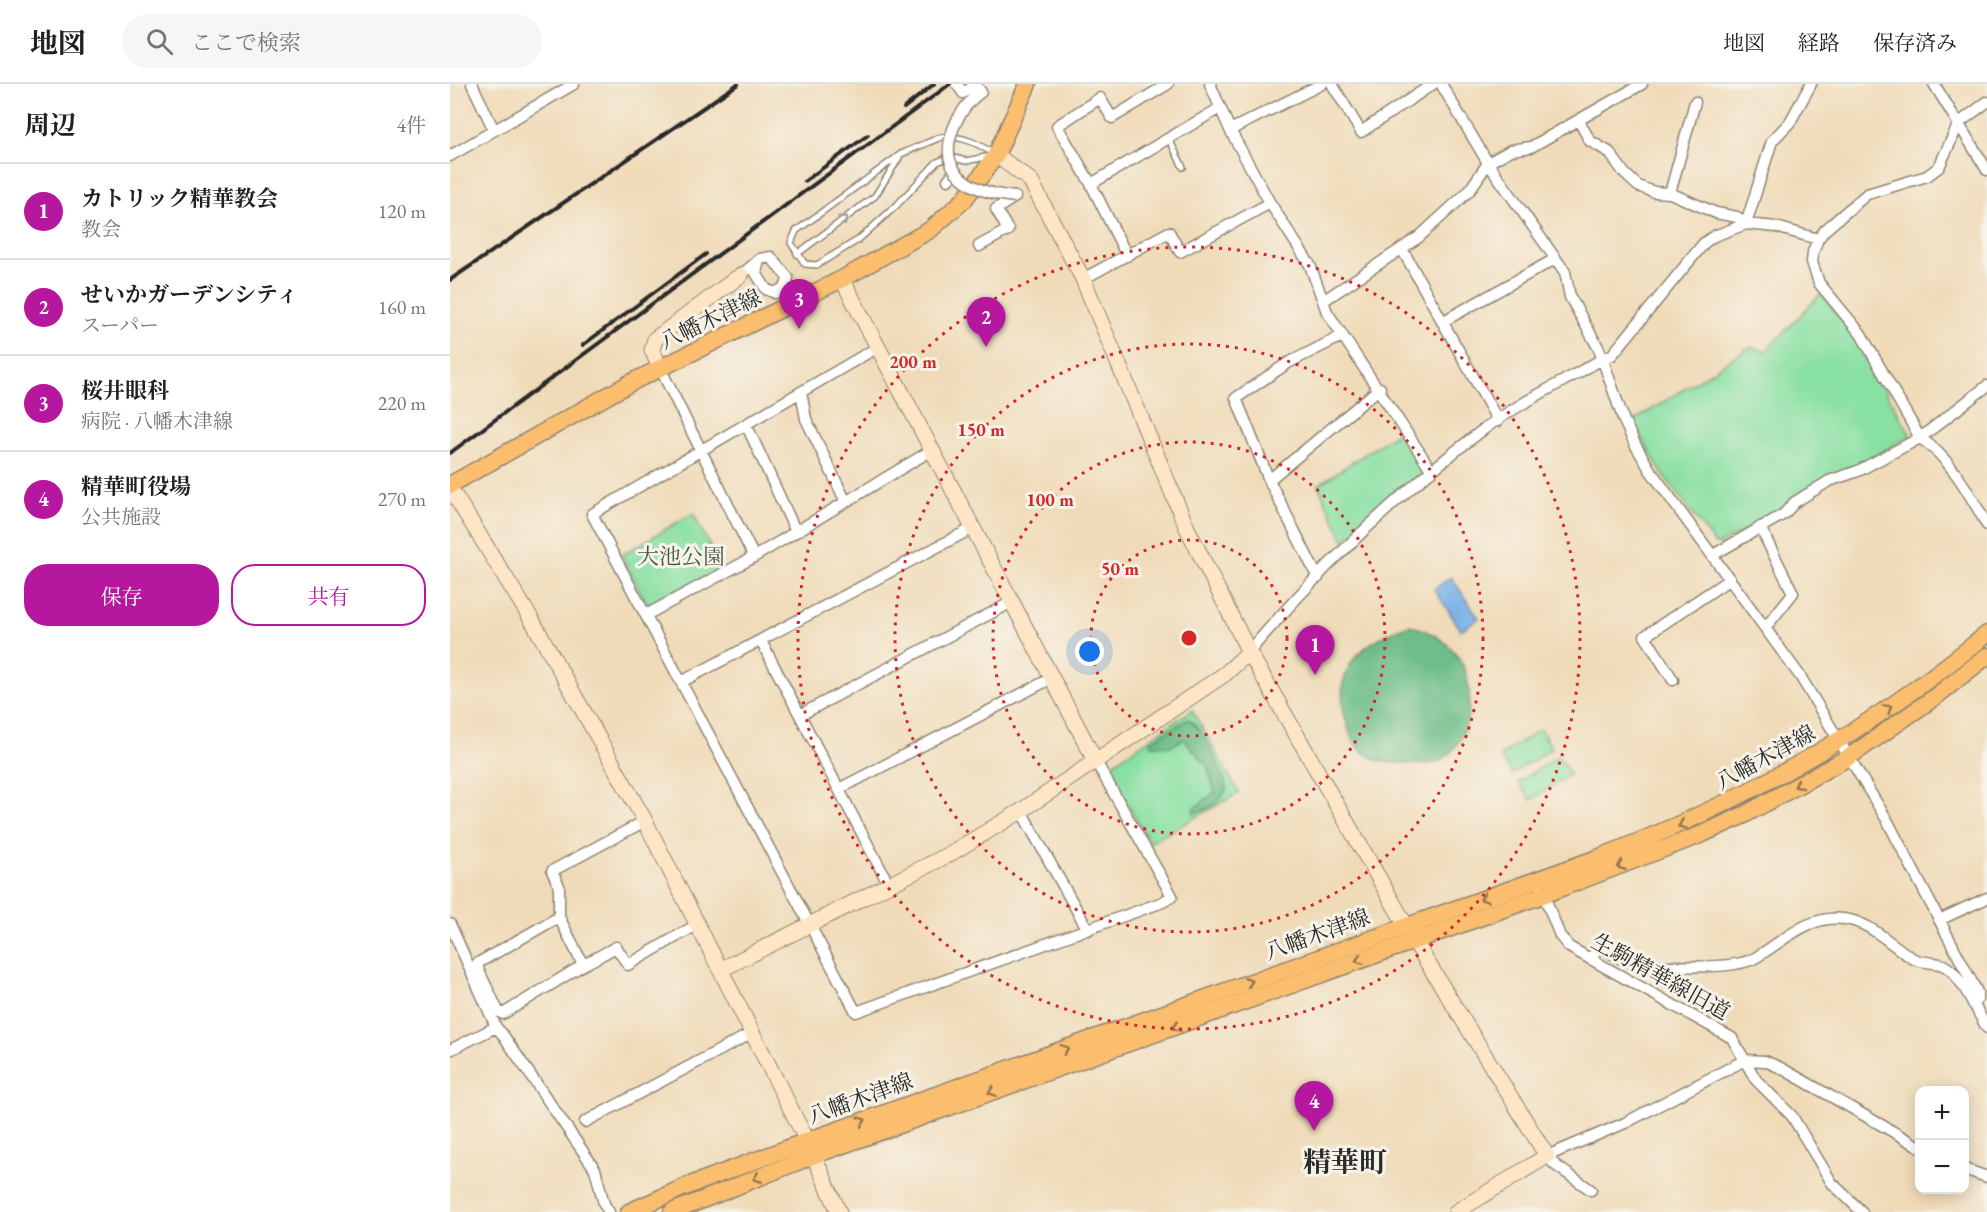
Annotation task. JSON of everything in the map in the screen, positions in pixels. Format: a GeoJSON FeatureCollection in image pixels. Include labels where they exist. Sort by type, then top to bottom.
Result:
{"type":"FeatureCollection","features":[{"type":"Feature","properties":{"kind":"main road","name":"八幡木津線"},"geometry":{"type":"LineString","coordinates":[[450,486],[630,383],[842,279],[919,237],[942,221],[964,200],[996,155],[1028,84]]}},
{"type":"Feature","properties":{"kind":"main road","name":"八幡木津線"},"geometry":{"type":"LineString","coordinates":[[629,1212],[685,1187],[809,1149],[1410,933],[1538,878],[1658,835],[1735,800],[1840,742],[1935,676],[1987,634]]}},
{"type":"Feature","properties":{"kind":"main road","name":"八幡木津線"},"geometry":{"type":"LineString","coordinates":[[1410,933],[1544,896],[1700,836],[1744,815],[1849,757],[1926,704],[1987,656]]}},
{"type":"Feature","properties":{"kind":"main road","name":"八幡木津線"},"geometry":{"type":"LineString","coordinates":[[672,1212],[809,1149]]}},
{"type":"Feature","properties":{"kind":"street"},"geometry":{"type":"LineString","coordinates":[[472,84],[495,130]]}},
{"type":"Feature","properties":{"kind":"street"},"geometry":{"type":"LineString","coordinates":[[450,156],[574,84]]}},
{"type":"Feature","properties":{"kind":"street"},"geometry":{"type":"LineString","coordinates":[[1127,256],[1091,184],[1057,126],[1100,98],[1112,118],[1168,84]]}},
{"type":"Feature","properties":{"kind":"street"},"geometry":{"type":"LineString","coordinates":[[1210,84],[1230,130],[1270,203],[1310,265],[1323,301],[1342,336],[1380,388],[1432,471]]}},
{"type":"Feature","properties":{"kind":"street"},"geometry":{"type":"LineString","coordinates":[[1230,130],[1322,84]]}},
{"type":"Feature","properties":{"kind":"street"},"geometry":{"type":"LineString","coordinates":[[1332,84],[1360,132],[1433,84]]}},
{"type":"Feature","properties":{"kind":"street"},"geometry":{"type":"LineString","coordinates":[[1441,84],[1488,163],[1565,272],[1570,297],[1602,358],[1624,421],[1636,446],[1656,479],[1800,676],[1887,820],[1977,992],[1977,1000],[1973,1004]]}},
{"type":"Feature","properties":{"kind":"street"},"geometry":{"type":"LineString","coordinates":[[1323,301],[1402,249],[1469,191],[1488,163],[1511,150],[1532,147],[1579,121],[1622,89],[1642,84]]}},
{"type":"Feature","properties":{"kind":"street"},"geometry":{"type":"LineString","coordinates":[[1746,224],[1772,141],[1790,122],[1811,84]]}},
{"type":"Feature","properties":{"kind":"street"},"geometry":{"type":"LineString","coordinates":[[1934,84],[1987,170]]}},
{"type":"Feature","properties":{"kind":"street"},"geometry":{"type":"LineString","coordinates":[[959,92],[976,85],[981,92],[969,100],[953,131],[950,152],[952,175],[983,193],[1015,197],[996,209],[1008,230],[979,246]]}},
{"type":"Feature","properties":{"kind":"street"},"geometry":{"type":"LineString","coordinates":[[1670,193],[1695,102]]}},
{"type":"Feature","properties":{"kind":"street"},"geometry":{"type":"LineString","coordinates":[[1987,102],[1959,123],[1939,166],[1927,176],[1867,194],[1818,239],[1812,262],[1819,283],[1861,334],[1920,438],[1935,447],[1969,494],[1987,525]]}},
{"type":"Feature","properties":{"kind":"street"},"geometry":{"type":"LineString","coordinates":[[1091,184],[1220,108]]}},
{"type":"Feature","properties":{"kind":"street"},"geometry":{"type":"LineString","coordinates":[[1579,121],[1590,141],[1609,152],[1631,181],[1654,192],[1670,193],[1716,213],[1737,218],[1746,224]]}},
{"type":"Feature","properties":{"kind":"street"},"geometry":{"type":"LineString","coordinates":[[996,155],[1030,180],[1083,279],[1187,528],[1249,652],[1410,933],[1547,1156],[1555,1165],[1591,1190]]}},
{"type":"Feature","properties":{"kind":"street"},"geometry":{"type":"LineString","coordinates":[[1083,279],[1169,232],[1180,252],[1270,203]]}},
{"type":"Feature","properties":{"kind":"street"},"geometry":{"type":"LineString","coordinates":[[720,970],[938,861],[1021,811],[1225,674],[1249,652],[1356,537],[1432,471],[1498,421],[1602,358],[1612,355],[1704,243],[1714,236],[1746,224],[1776,227],[1818,239]]}},
{"type":"Feature","properties":{"kind":"street"},"geometry":{"type":"LineString","coordinates":[[1402,249],[1498,421]]}},
{"type":"Feature","properties":{"kind":"street"},"geometry":{"type":"LineString","coordinates":[[754,557],[652,350],[655,339],[759,261],[767,256],[775,260],[788,278],[789,284],[776,293],[766,289],[757,278],[755,268],[759,261]]}},
{"type":"Feature","properties":{"kind":"street"},"geometry":{"type":"LineString","coordinates":[[1442,322],[1555,259]]}},
{"type":"Feature","properties":{"kind":"street"},"geometry":{"type":"LineString","coordinates":[[741,275],[757,278]]}},
{"type":"Feature","properties":{"kind":"street"},"geometry":{"type":"LineString","coordinates":[[842,279],[879,346],[1095,760],[1172,896],[1163,902],[1088,930],[856,1012],[592,514],[879,346]]}},
{"type":"Feature","properties":{"kind":"street"},"geometry":{"type":"LineString","coordinates":[[1318,578],[1269,480],[1236,398],[1288,363],[1342,336]]}},
{"type":"Feature","properties":{"kind":"street"},"geometry":{"type":"LineString","coordinates":[[1713,555],[1760,528],[1829,481],[1858,471],[1920,438],[1987,386]]}},
{"type":"Feature","properties":{"kind":"street"},"geometry":{"type":"LineString","coordinates":[[1269,480],[1380,388]]}},
{"type":"Feature","properties":{"kind":"street"},"geometry":{"type":"LineString","coordinates":[[801,392],[806,419],[846,502]]}},
{"type":"Feature","properties":{"kind":"street"},"geometry":{"type":"LineString","coordinates":[[746,424],[796,532]]}},
{"type":"Feature","properties":{"kind":"street"},"geometry":{"type":"LineString","coordinates":[[646,615],[754,557],[932,450]]}},
{"type":"Feature","properties":{"kind":"street"},"geometry":{"type":"LineString","coordinates":[[450,486],[533,622],[645,821],[839,1212]]}},
{"type":"Feature","properties":{"kind":"street"},"geometry":{"type":"LineString","coordinates":[[681,682],[974,528]]}},
{"type":"Feature","properties":{"kind":"street"},"geometry":{"type":"LineString","coordinates":[[1760,528],[1793,593],[1766,627]]}},
{"type":"Feature","properties":{"kind":"street"},"geometry":{"type":"LineString","coordinates":[[1673,680],[1645,636],[1730,579]]}},
{"type":"Feature","properties":{"kind":"street"},"geometry":{"type":"LineString","coordinates":[[800,715],[1012,602]]}},
{"type":"Feature","properties":{"kind":"street"},"geometry":{"type":"LineString","coordinates":[[761,640],[889,885]]}},
{"type":"Feature","properties":{"kind":"street"},"geometry":{"type":"LineString","coordinates":[[839,789],[1052,678]]}},
{"type":"Feature","properties":{"kind":"street"},"geometry":{"type":"LineString","coordinates":[[1021,811],[1088,930]]}},
{"type":"Feature","properties":{"kind":"street"},"geometry":{"type":"LineString","coordinates":[[583,965],[559,916],[559,886],[552,871],[645,821]]}},
{"type":"Feature","properties":{"kind":"street","name":"生駒精華線旧道"},"geometry":{"type":"LineString","coordinates":[[1538,878],[1560,936],[1569,947],[1732,1038],[1756,1080],[1792,1116],[1832,1183],[1862,1212]]}},
{"type":"Feature","properties":{"kind":"street"},"geometry":{"type":"LineString","coordinates":[[1939,920],[1987,898]]}},
{"type":"Feature","properties":{"kind":"street"},"geometry":{"type":"LineString","coordinates":[[474,970],[478,963],[559,916]]}},
{"type":"Feature","properties":{"kind":"street"},"geometry":{"type":"LineString","coordinates":[[1590,959],[1600,946],[1624,960],[1728,967],[1754,958],[1780,939],[1808,925],[1823,920],[1849,919],[1870,927],[1913,959],[1942,965],[1954,973],[1987,1028]]}},
{"type":"Feature","properties":{"kind":"street"},"geometry":{"type":"LineString","coordinates":[[450,924],[498,1011],[503,1014],[616,947],[628,964],[698,924]]}},
{"type":"Feature","properties":{"kind":"street"},"geometry":{"type":"LineString","coordinates":[[474,970],[496,1027],[596,1169],[604,1204],[609,1212]]}},
{"type":"Feature","properties":{"kind":"street"},"geometry":{"type":"LineString","coordinates":[[450,1050],[496,1027]]}},
{"type":"Feature","properties":{"kind":"street"},"geometry":{"type":"LineString","coordinates":[[585,1122],[752,1033]]}},
{"type":"Feature","properties":{"kind":"street"},"geometry":{"type":"LineString","coordinates":[[1456,1212],[1547,1156],[1625,1123],[1744,1060],[1765,1061],[1781,1068],[1915,1144]]}},
{"type":"Feature","properties":{"kind":"street"},"geometry":{"type":"LineString","coordinates":[[1969,1170],[1987,1177]]}},
{"type":"Feature","properties":{"kind":"lane"},"geometry":{"type":"LineString","coordinates":[[947,137],[976,143],[996,155],[966,161],[955,158],[943,159],[858,240],[813,267],[805,264],[791,243],[796,231],[901,154],[947,137]]}},
{"type":"Feature","properties":{"kind":"lane"},"geometry":{"type":"LineString","coordinates":[[1168,137],[1183,167]]}},
{"type":"Feature","properties":{"kind":"lane"},"geometry":{"type":"LineString","coordinates":[[797,254],[875,196],[901,154]]}},
{"type":"Feature","properties":{"kind":"green space"},"geometry":{"type":"Polygon","coordinates":[[[1821,294],[1855,338],[1911,436],[1855,466],[1827,477],[1790,499],[1780,510],[1719,545],[1715,544],[1662,473],[1632,422],[1750,347],[1766,351],[1821,294]]]}},
{"type":"Feature","properties":{"kind":"green space"},"geometry":{"type":"Polygon","coordinates":[[[1400,431],[1421,464],[1421,474],[1344,541],[1318,485],[1400,431]]]}},
{"type":"Feature","properties":{"kind":"green space","name":"大池公園"},"geometry":{"type":"Polygon","coordinates":[[[693,513],[721,569],[653,605],[646,603],[622,555],[693,513]]]}},
{"type":"Feature","properties":{"kind":"green space"},"geometry":{"type":"Polygon","coordinates":[[[1410,625],[1431,633],[1449,646],[1464,669],[1468,684],[1468,715],[1458,743],[1449,754],[1429,764],[1386,762],[1367,755],[1352,738],[1344,712],[1342,694],[1349,666],[1368,645],[1410,625]]]}},
{"type":"Feature","properties":{"kind":"green space"},"geometry":{"type":"Polygon","coordinates":[[[1192,710],[1239,793],[1150,843],[1107,768],[1192,710]]]}},
{"type":"Feature","properties":{"kind":"green space"},"geometry":{"type":"Polygon","coordinates":[[[1188,719],[1206,740],[1227,788],[1222,797],[1213,805],[1193,813],[1195,808],[1215,792],[1207,766],[1184,739],[1171,746],[1152,745],[1151,741],[1188,719]]]}},
{"type":"Feature","properties":{"kind":"green space"},"geometry":{"type":"Polygon","coordinates":[[[1540,729],[1552,748],[1512,774],[1500,756],[1540,729]]]}},
{"type":"Feature","properties":{"kind":"green space"},"geometry":{"type":"Polygon","coordinates":[[[1558,756],[1570,774],[1531,800],[1518,782],[1558,756]]]}},
{"type":"Feature","properties":{"kind":"water"},"geometry":{"type":"Polygon","coordinates":[[[1451,577],[1479,618],[1461,630],[1434,589],[1451,577]]]}},
{"type":"Feature","properties":{"kind":"railway"},"geometry":{"type":"LineString","coordinates":[[450,280],[738,84]]}},
{"type":"Feature","properties":{"kind":"railway"},"geometry":{"type":"LineString","coordinates":[[904,108],[934,84]]}},
{"type":"Feature","properties":{"kind":"railway"},"geometry":{"type":"LineString","coordinates":[[450,453],[950,84]]}},
{"type":"Feature","properties":{"kind":"railway"},"geometry":{"type":"LineString","coordinates":[[805,181],[868,135]]}},
{"type":"Feature","properties":{"kind":"railway"},"geometry":{"type":"LineString","coordinates":[[583,345],[706,254]]}},
{"type":"Feature","properties":{"kind":"place","name":"桜井眼科"},"geometry":{"type":"Point","coordinates":[799,329]}},
{"type":"Feature","properties":{"kind":"place","name":"せいかガーデンシティ"},"geometry":{"type":"Point","coordinates":[986,347]}},
{"type":"Feature","properties":{"kind":"place","name":"カトリック精華教会"},"geometry":{"type":"Point","coordinates":[1315,675]}},
{"type":"Feature","properties":{"kind":"place","name":"精華町役場"},"geometry":{"type":"Point","coordinates":[1314,1131]}},
{"type":"Feature","properties":{"kind":"district","name":"精華町"},"geometry":{"type":"Point","coordinates":[1345,1162]}}]}
